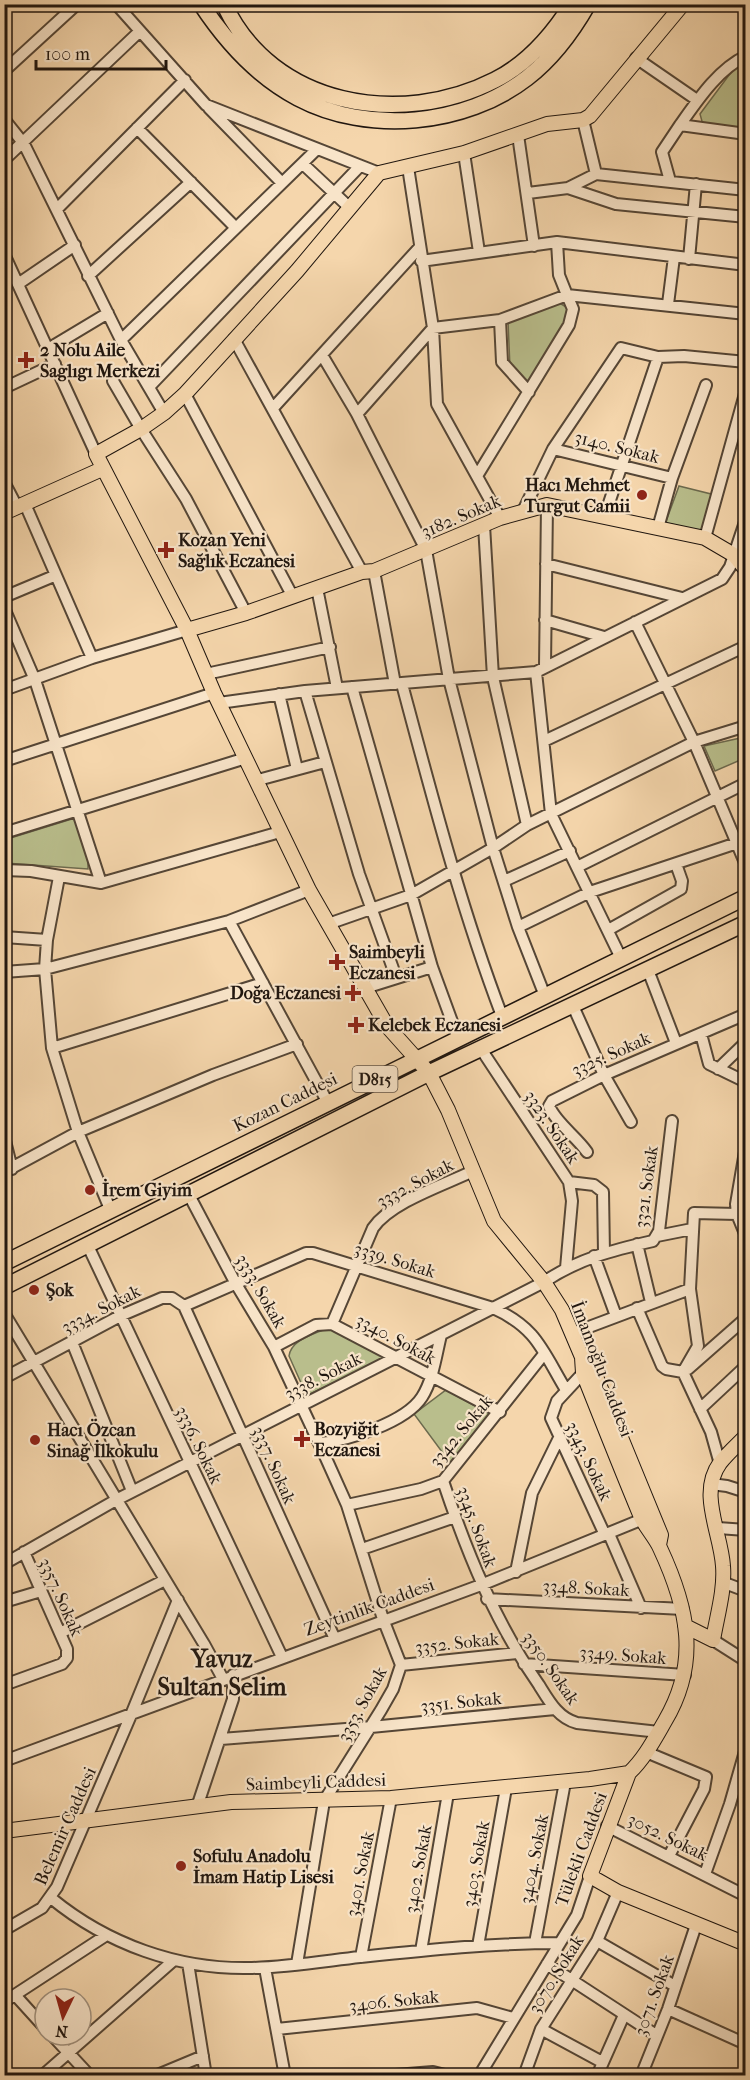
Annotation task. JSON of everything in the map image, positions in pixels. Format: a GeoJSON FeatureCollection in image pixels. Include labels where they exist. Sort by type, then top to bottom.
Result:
{"type":"FeatureCollection","features":[{"type":"Feature","properties":{"kind":"highway"},"geometry":{"type":"LineString","coordinates":[[201,4],[228,41],[252,65],[282,88],[298,98],[334,113],[385,121],[439,116],[480,103],[514,87],[541,66],[566,39],[588,4]]}},
{"type":"Feature","properties":{"kind":"highway"},"geometry":{"type":"LineString","coordinates":[[224,4],[245,38],[270,63],[298,82],[322,94],[348,101],[396,105],[450,99],[496,80],[538,47],[572,4]]}},
{"type":"Feature","properties":{"kind":"highway","name":"Kozan Caddesi"},"geometry":{"type":"LineString","coordinates":[[4,1263],[746,897]]}},
{"type":"Feature","properties":{"kind":"highway","name":"D815"},"geometry":{"type":"LineString","coordinates":[[4,1287],[429,1073],[746,923]]}},
{"type":"Feature","properties":{"kind":"main road"},"geometry":{"type":"LineString","coordinates":[[96,454],[141,429],[185,394],[297,271],[379,173],[464,153],[547,124],[583,120],[590,116],[683,4]]}},
{"type":"Feature","properties":{"kind":"main road","name":"İmamoğlu Caddesi"},"geometry":{"type":"LineString","coordinates":[[96,454],[187,630],[216,698],[258,780],[280,832],[309,890],[387,1026],[429,1073],[448,1110],[494,1221],[544,1282],[573,1333],[582,1357],[583,1373],[643,1519],[659,1545],[683,1609],[685,1626]]}},
{"type":"Feature","properties":{"kind":"main road"},"geometry":{"type":"LineString","coordinates":[[15,508],[102,469]]}},
{"type":"Feature","properties":{"kind":"main road","name":"3182. Sokak"},"geometry":{"type":"LineString","coordinates":[[187,630],[246,614],[368,572],[524,509],[547,505],[605,515],[705,538],[734,555],[746,570]]}},
{"type":"Feature","properties":{"kind":"main road"},"geometry":{"type":"LineString","coordinates":[[582,1357],[592,1367],[661,1535],[659,1545]]}},
{"type":"Feature","properties":{"kind":"main road"},"geometry":{"type":"LineString","coordinates":[[685,1626],[713,1640],[723,1568],[718,1528],[710,1496],[711,1484],[720,1464],[746,1436]]}},
{"type":"Feature","properties":{"kind":"main road","name":"Tülekli Caddesi"},"geometry":{"type":"LineString","coordinates":[[590,1876],[607,1826],[629,1773],[646,1752],[678,1698],[685,1675],[688,1650],[685,1626]]}},
{"type":"Feature","properties":{"kind":"main road","name":"Saimbeyli Caddesi"},"geometry":{"type":"LineString","coordinates":[[4,1831],[231,1802],[391,1798],[565,1782],[629,1773]]}},
{"type":"Feature","properties":{"kind":"main road"},"geometry":{"type":"LineString","coordinates":[[590,1876],[618,1892],[746,1944]]}},
{"type":"Feature","properties":{"kind":"street"},"geometry":{"type":"LineString","coordinates":[[4,71],[78,4]]}},
{"type":"Feature","properties":{"kind":"street"},"geometry":{"type":"LineString","coordinates":[[116,4],[207,105],[282,183]]}},
{"type":"Feature","properties":{"kind":"street"},"geometry":{"type":"LineString","coordinates":[[4,160],[24,144],[140,31]]}},
{"type":"Feature","properties":{"kind":"street"},"geometry":{"type":"LineString","coordinates":[[670,181],[662,152],[697,100],[736,61],[746,56]]}},
{"type":"Feature","properties":{"kind":"street"},"geometry":{"type":"LineString","coordinates":[[636,58],[697,100]]}},
{"type":"Feature","properties":{"kind":"street"},"geometry":{"type":"LineString","coordinates":[[58,207],[185,81]]}},
{"type":"Feature","properties":{"kind":"street"},"geometry":{"type":"LineString","coordinates":[[207,105],[379,173]]}},
{"type":"Feature","properties":{"kind":"street"},"geometry":{"type":"LineString","coordinates":[[4,119],[24,144],[58,207],[88,276],[121,340],[164,413]]}},
{"type":"Feature","properties":{"kind":"street"},"geometry":{"type":"LineString","coordinates":[[583,120],[596,174]]}},
{"type":"Feature","properties":{"kind":"street"},"geometry":{"type":"LineString","coordinates":[[680,125],[746,134]]}},
{"type":"Feature","properties":{"kind":"street"},"geometry":{"type":"LineString","coordinates":[[137,128],[235,227]]}},
{"type":"Feature","properties":{"kind":"street"},"geometry":{"type":"LineString","coordinates":[[518,135],[534,246]]}},
{"type":"Feature","properties":{"kind":"street"},"geometry":{"type":"LineString","coordinates":[[121,340],[316,150]]}},
{"type":"Feature","properties":{"kind":"street"},"geometry":{"type":"LineString","coordinates":[[464,153],[479,252]]}},
{"type":"Feature","properties":{"kind":"street"},"geometry":{"type":"LineString","coordinates":[[303,164],[350,208]]}},
{"type":"Feature","properties":{"kind":"street"},"geometry":{"type":"LineString","coordinates":[[149,387],[360,166]]}},
{"type":"Feature","properties":{"kind":"street"},"geometry":{"type":"LineString","coordinates":[[408,167],[418,248],[433,328],[437,404],[500,518]]}},
{"type":"Feature","properties":{"kind":"street"},"geometry":{"type":"LineString","coordinates":[[528,193],[568,188],[596,174],[746,189]]}},
{"type":"Feature","properties":{"kind":"street"},"geometry":{"type":"LineString","coordinates":[[88,276],[191,182]]}},
{"type":"Feature","properties":{"kind":"street"},"geometry":{"type":"LineString","coordinates":[[689,259],[696,184]]}},
{"type":"Feature","properties":{"kind":"street"},"geometry":{"type":"LineString","coordinates":[[568,188],[616,204],[746,217]]}},
{"type":"Feature","properties":{"kind":"street"},"geometry":{"type":"LineString","coordinates":[[421,261],[557,242],[746,265]]}},
{"type":"Feature","properties":{"kind":"street"},"geometry":{"type":"LineString","coordinates":[[477,476],[569,325],[573,309],[559,275],[557,242]]}},
{"type":"Feature","properties":{"kind":"street"},"geometry":{"type":"LineString","coordinates":[[18,284],[75,245]]}},
{"type":"Feature","properties":{"kind":"street"},"geometry":{"type":"LineString","coordinates":[[274,407],[418,248]]}},
{"type":"Feature","properties":{"kind":"street"},"geometry":{"type":"LineString","coordinates":[[4,254],[96,454]]}},
{"type":"Feature","properties":{"kind":"street"},"geometry":{"type":"LineString","coordinates":[[668,304],[674,256]]}},
{"type":"Feature","properties":{"kind":"street"},"geometry":{"type":"LineString","coordinates":[[357,414],[433,328],[500,320],[567,295],[746,314]]}},
{"type":"Feature","properties":{"kind":"street"},"geometry":{"type":"LineString","coordinates":[[48,349],[108,313]]}},
{"type":"Feature","properties":{"kind":"street"},"geometry":{"type":"LineString","coordinates":[[500,320],[502,363],[529,392]]}},
{"type":"Feature","properties":{"kind":"street"},"geometry":{"type":"LineString","coordinates":[[234,339],[368,572],[452,872],[473,940],[502,1016]]}},
{"type":"Feature","properties":{"kind":"street"},"geometry":{"type":"LineString","coordinates":[[524,509],[553,448],[621,348],[658,357],[684,356],[746,362]]}},
{"type":"Feature","properties":{"kind":"street"},"geometry":{"type":"LineString","coordinates":[[322,355],[357,414],[426,550],[449,679],[493,848],[518,927],[545,996]]}},
{"type":"Feature","properties":{"kind":"street"},"geometry":{"type":"LineString","coordinates":[[605,515],[658,357]]}},
{"type":"Feature","properties":{"kind":"street"},"geometry":{"type":"LineString","coordinates":[[4,388],[56,363]]}},
{"type":"Feature","properties":{"kind":"street"},"geometry":{"type":"LineString","coordinates":[[113,381],[186,499],[246,614]]}},
{"type":"Feature","properties":{"kind":"street"},"geometry":{"type":"LineString","coordinates":[[658,528],[672,478],[706,385]]}},
{"type":"Feature","properties":{"kind":"street"},"geometry":{"type":"LineString","coordinates":[[705,538],[746,390]]}},
{"type":"Feature","properties":{"kind":"street"},"geometry":{"type":"LineString","coordinates":[[185,394],[293,597]]}},
{"type":"Feature","properties":{"kind":"street","name":"3140. Sokak"},"geometry":{"type":"LineString","coordinates":[[553,448],[672,478]]}},
{"type":"Feature","properties":{"kind":"street"},"geometry":{"type":"LineString","coordinates":[[4,482],[15,508],[54,576],[92,658]]}},
{"type":"Feature","properties":{"kind":"street"},"geometry":{"type":"LineString","coordinates":[[547,505],[545,620],[541,669],[544,741],[551,814],[579,866],[621,958]]}},
{"type":"Feature","properties":{"kind":"street"},"geometry":{"type":"LineString","coordinates":[[4,760],[216,698],[493,677],[541,669],[722,579],[734,555],[745,520]]}},
{"type":"Feature","properties":{"kind":"street"},"geometry":{"type":"LineString","coordinates":[[484,525],[493,677],[527,825]]}},
{"type":"Feature","properties":{"kind":"street"},"geometry":{"type":"LineString","coordinates":[[546,564],[682,598]]}},
{"type":"Feature","properties":{"kind":"street"},"geometry":{"type":"LineString","coordinates":[[4,597],[54,576]]}},
{"type":"Feature","properties":{"kind":"street"},"geometry":{"type":"LineString","coordinates":[[317,588],[338,688]]}},
{"type":"Feature","properties":{"kind":"street"},"geometry":{"type":"LineString","coordinates":[[4,608],[35,680],[101,883]]}},
{"type":"Feature","properties":{"kind":"street"},"geometry":{"type":"LineString","coordinates":[[545,620],[604,637]]}},
{"type":"Feature","properties":{"kind":"street"},"geometry":{"type":"LineString","coordinates":[[635,622],[740,842],[746,864]]}},
{"type":"Feature","properties":{"kind":"street"},"geometry":{"type":"LineString","coordinates":[[4,690],[92,658],[187,630]]}},
{"type":"Feature","properties":{"kind":"street"},"geometry":{"type":"LineString","coordinates":[[544,741],[746,646]]}},
{"type":"Feature","properties":{"kind":"street"},"geometry":{"type":"LineString","coordinates":[[206,674],[330,647]]}},
{"type":"Feature","properties":{"kind":"street"},"geometry":{"type":"LineString","coordinates":[[351,687],[432,967],[458,1038]]}},
{"type":"Feature","properties":{"kind":"street"},"geometry":{"type":"LineString","coordinates":[[305,691],[324,762],[396,977]]}},
{"type":"Feature","properties":{"kind":"street"},"geometry":{"type":"LineString","coordinates":[[279,693],[297,769]]}},
{"type":"Feature","properties":{"kind":"street"},"geometry":{"type":"LineString","coordinates":[[328,924],[411,895],[493,848],[527,825],[694,742],[746,726]]}},
{"type":"Feature","properties":{"kind":"street"},"geometry":{"type":"LineString","coordinates":[[4,833],[78,808],[246,758]]}},
{"type":"Feature","properties":{"kind":"street"},"geometry":{"type":"LineString","coordinates":[[258,780],[324,762]]}},
{"type":"Feature","properties":{"kind":"street"},"geometry":{"type":"LineString","coordinates":[[579,866],[746,783]]}},
{"type":"Feature","properties":{"kind":"street"},"geometry":{"type":"LineString","coordinates":[[4,870],[31,871],[101,883],[280,832]]}},
{"type":"Feature","properties":{"kind":"street"},"geometry":{"type":"LineString","coordinates":[[518,927],[590,892],[740,842]]}},
{"type":"Feature","properties":{"kind":"street"},"geometry":{"type":"LineString","coordinates":[[504,881],[570,851]]}},
{"type":"Feature","properties":{"kind":"street"},"geometry":{"type":"LineString","coordinates":[[608,930],[681,888],[682,881],[676,864]]}},
{"type":"Feature","properties":{"kind":"street"},"geometry":{"type":"LineString","coordinates":[[59,877],[47,940],[45,969],[52,1048],[78,1132],[110,1209]]}},
{"type":"Feature","properties":{"kind":"street"},"geometry":{"type":"LineString","coordinates":[[4,972],[45,969],[229,921],[309,890]]}},
{"type":"Feature","properties":{"kind":"street"},"geometry":{"type":"LineString","coordinates":[[229,921],[328,1103]]}},
{"type":"Feature","properties":{"kind":"street"},"geometry":{"type":"LineString","coordinates":[[4,937],[47,940]]}},
{"type":"Feature","properties":{"kind":"street"},"geometry":{"type":"LineString","coordinates":[[365,988],[432,967]]}},
{"type":"Feature","properties":{"kind":"street"},"geometry":{"type":"LineString","coordinates":[[648,970],[676,1043]]}},
{"type":"Feature","properties":{"kind":"street"},"geometry":{"type":"LineString","coordinates":[[52,1048],[264,983]]}},
{"type":"Feature","properties":{"kind":"street"},"geometry":{"type":"LineString","coordinates":[[573,1006],[604,1075],[631,1122]]}},
{"type":"Feature","properties":{"kind":"street","name":"3325. Sokak"},"geometry":{"type":"LineString","coordinates":[[587,1152],[552,1113],[549,1106],[557,1097],[746,1014]]}},
{"type":"Feature","properties":{"kind":"street"},"geometry":{"type":"LineString","coordinates":[[701,1034],[709,1064],[746,1082]]}},
{"type":"Feature","properties":{"kind":"street"},"geometry":{"type":"LineString","coordinates":[[718,1069],[746,1042]]}},
{"type":"Feature","properties":{"kind":"street"},"geometry":{"type":"LineString","coordinates":[[4,1137],[8,1170],[78,1132],[213,1075],[297,1044]]}},
{"type":"Feature","properties":{"kind":"street","name":"3323. Sokak"},"geometry":{"type":"LineString","coordinates":[[481,1049],[569,1182],[572,1201],[566,1268]]}},
{"type":"Feature","properties":{"kind":"street","name":"3321. Sokak"},"geometry":{"type":"LineString","coordinates":[[599,1255],[653,1241],[657,1236],[672,1121]]}},
{"type":"Feature","properties":{"kind":"street"},"geometry":{"type":"LineString","coordinates":[[746,1146],[737,1214],[746,1236]]}},
{"type":"Feature","properties":{"kind":"street","name":"3332. Sokak"},"geometry":{"type":"LineString","coordinates":[[332,1324],[359,1266],[373,1228],[380,1219],[404,1204],[473,1171]]}},
{"type":"Feature","properties":{"kind":"street"},"geometry":{"type":"LineString","coordinates":[[569,1182],[594,1185],[603,1192],[599,1255],[616,1316]]}},
{"type":"Feature","properties":{"kind":"street","name":"3333. Sokak"},"geometry":{"type":"LineString","coordinates":[[189,1195],[236,1284],[274,1347],[346,1505]]}},
{"type":"Feature","properties":{"kind":"street"},"geometry":{"type":"LineString","coordinates":[[683,1372],[698,1346],[690,1288],[694,1213],[737,1214]]}},
{"type":"Feature","properties":{"kind":"street"},"geometry":{"type":"LineString","coordinates":[[657,1236],[692,1229]]}},
{"type":"Feature","properties":{"kind":"street"},"geometry":{"type":"LineString","coordinates":[[637,1244],[651,1302]]}},
{"type":"Feature","properties":{"kind":"street","name":"3336. Sokak"},"geometry":{"type":"LineString","coordinates":[[88,1246],[282,1657]]}},
{"type":"Feature","properties":{"kind":"street","name":"3339. Sokak"},"geometry":{"type":"LineString","coordinates":[[184,1306],[306,1253],[359,1266],[493,1308],[526,1327],[566,1390]]}},
{"type":"Feature","properties":{"kind":"street","name":"3338. Sokak"},"geometry":{"type":"LineString","coordinates":[[4,1564],[132,1491],[441,1335],[544,1282],[566,1268],[599,1255]]}},
{"type":"Feature","properties":{"kind":"street"},"geometry":{"type":"LineString","coordinates":[[573,1333],[690,1288]]}},
{"type":"Feature","properties":{"kind":"street","name":"3334. Sokak"},"geometry":{"type":"LineString","coordinates":[[4,1378],[120,1316],[162,1298],[172,1298],[184,1306]]}},
{"type":"Feature","properties":{"kind":"street","name":"3337. Sokak"},"geometry":{"type":"LineString","coordinates":[[184,1306],[334,1637]]}},
{"type":"Feature","properties":{"kind":"street"},"geometry":{"type":"LineString","coordinates":[[638,1308],[662,1366],[683,1372]]}},
{"type":"Feature","properties":{"kind":"street"},"geometry":{"type":"LineString","coordinates":[[4,1313],[165,1580],[228,1677],[233,1699],[197,1807]]}},
{"type":"Feature","properties":{"kind":"street"},"geometry":{"type":"LineString","coordinates":[[683,1372],[746,1318]]}},
{"type":"Feature","properties":{"kind":"street","name":"3340. Sokak"},"geometry":{"type":"LineString","coordinates":[[274,1347],[316,1325],[332,1324],[501,1412]]}},
{"type":"Feature","properties":{"kind":"street"},"geometry":{"type":"LineString","coordinates":[[319,1443],[362,1435],[408,1410],[421,1399],[441,1335]]}},
{"type":"Feature","properties":{"kind":"street"},"geometry":{"type":"LineString","coordinates":[[72,1342],[132,1491]]}},
{"type":"Feature","properties":{"kind":"street","name":"3342. Sokak"},"geometry":{"type":"LineString","coordinates":[[346,1505],[421,1489],[443,1481],[501,1412],[544,1354]]}},
{"type":"Feature","properties":{"kind":"street"},"geometry":{"type":"LineString","coordinates":[[700,1409],[746,1366]]}},
{"type":"Feature","properties":{"kind":"street"},"geometry":{"type":"LineString","coordinates":[[683,1372],[700,1409],[720,1464]]}},
{"type":"Feature","properties":{"kind":"street","name":"3343. Sokak"},"geometry":{"type":"LineString","coordinates":[[583,1373],[566,1390],[552,1412],[559,1438],[641,1608]]}},
{"type":"Feature","properties":{"kind":"street"},"geometry":{"type":"LineString","coordinates":[[516,1572],[532,1493],[559,1438]]}},
{"type":"Feature","properties":{"kind":"street","name":"3345. Sokak"},"geometry":{"type":"LineString","coordinates":[[443,1481],[481,1585]]}},
{"type":"Feature","properties":{"kind":"street"},"geometry":{"type":"LineString","coordinates":[[711,1484],[743,1490]]}},
{"type":"Feature","properties":{"kind":"street","name":"3353. Sokak"},"geometry":{"type":"LineString","coordinates":[[324,1801],[393,1689],[401,1665],[383,1619],[346,1505]]}},
{"type":"Feature","properties":{"kind":"street"},"geometry":{"type":"LineString","coordinates":[[362,1549],[455,1517]]}},
{"type":"Feature","properties":{"kind":"street","name":"Zeytinlik Caddesi"},"geometry":{"type":"LineString","coordinates":[[4,1761],[132,1715],[334,1637],[516,1572],[643,1519]]}},
{"type":"Feature","properties":{"kind":"street"},"geometry":{"type":"LineString","coordinates":[[718,1528],[746,1530]]}},
{"type":"Feature","properties":{"kind":"street","name":"3357. Sokak"},"geometry":{"type":"LineString","coordinates":[[4,1685],[66,1661],[67,1649],[24,1552]]}},
{"type":"Feature","properties":{"kind":"street"},"geometry":{"type":"LineString","coordinates":[[60,1633],[165,1580]]}},
{"type":"Feature","properties":{"kind":"street"},"geometry":{"type":"LineString","coordinates":[[722,1582],[746,1591]]}},
{"type":"Feature","properties":{"kind":"street","name":"3350. Sokak"},"geometry":{"type":"LineString","coordinates":[[481,1585],[524,1664],[555,1708],[569,1721],[659,1732]]}},
{"type":"Feature","properties":{"kind":"street"},"geometry":{"type":"LineString","coordinates":[[4,1602],[41,1591]]}},
{"type":"Feature","properties":{"kind":"street","name":"3348. Sokak"},"geometry":{"type":"LineString","coordinates":[[487,1599],[683,1609]]}},
{"type":"Feature","properties":{"kind":"street","name":"Belemir Caddesi"},"geometry":{"type":"LineString","coordinates":[[4,1930],[34,1914],[51,1898],[132,1715],[178,1600]]}},
{"type":"Feature","properties":{"kind":"street"},"geometry":{"type":"LineString","coordinates":[[713,1640],[746,1661]]}},
{"type":"Feature","properties":{"kind":"street","name":"3352. Sokak"},"geometry":{"type":"LineString","coordinates":[[401,1665],[517,1653]]}},
{"type":"Feature","properties":{"kind":"street","name":"3349. Sokak"},"geometry":{"type":"LineString","coordinates":[[524,1664],[685,1675]]}},
{"type":"Feature","properties":{"kind":"street","name":"3351. Sokak"},"geometry":{"type":"LineString","coordinates":[[221,1739],[371,1727],[555,1708]]}},
{"type":"Feature","properties":{"kind":"street"},"geometry":{"type":"LineString","coordinates":[[705,1874],[730,1804],[746,1748]]}},
{"type":"Feature","properties":{"kind":"street"},"geometry":{"type":"LineString","coordinates":[[646,1752],[706,1777],[704,1789],[669,1856]]}},
{"type":"Feature","properties":{"kind":"street","name":"3404. Sokak"},"geometry":{"type":"LineString","coordinates":[[535,1943],[565,1782]]}},
{"type":"Feature","properties":{"kind":"street","name":"3403. Sokak"},"geometry":{"type":"LineString","coordinates":[[478,1946],[506,1788]]}},
{"type":"Feature","properties":{"kind":"street","name":"3402. Sokak"},"geometry":{"type":"LineString","coordinates":[[421,1951],[448,1793]]}},
{"type":"Feature","properties":{"kind":"street","name":"3401. Sokak"},"geometry":{"type":"LineString","coordinates":[[361,1957],[391,1798]]}},
{"type":"Feature","properties":{"kind":"street"},"geometry":{"type":"LineString","coordinates":[[297,1964],[324,1801]]}},
{"type":"Feature","properties":{"kind":"street","name":"3052. Sokak"},"geometry":{"type":"LineString","coordinates":[[607,1826],[746,1896]]}},
{"type":"Feature","properties":{"kind":"street","name":"Tülekli Caddesi"},"geometry":{"type":"LineString","coordinates":[[480,2076],[580,1908],[590,1876]]}},
{"type":"Feature","properties":{"kind":"street","name":"3070. Sokak"},"geometry":{"type":"LineString","coordinates":[[524,2076],[541,2029],[597,1941],[618,1892]]}},
{"type":"Feature","properties":{"kind":"street"},"geometry":{"type":"LineString","coordinates":[[51,1898],[105,1936],[188,1963],[265,1968],[478,1946],[560,1943]]}},
{"type":"Feature","properties":{"kind":"street","name":"3071. Sokak"},"geometry":{"type":"LineString","coordinates":[[644,2075],[696,1925]]}},
{"type":"Feature","properties":{"kind":"street"},"geometry":{"type":"LineString","coordinates":[[4,2002],[105,1936]]}},
{"type":"Feature","properties":{"kind":"street"},"geometry":{"type":"LineString","coordinates":[[597,1941],[675,1986]]}},
{"type":"Feature","properties":{"kind":"street"},"geometry":{"type":"LineString","coordinates":[[42,2076],[174,1959]]}},
{"type":"Feature","properties":{"kind":"street"},"geometry":{"type":"LineString","coordinates":[[188,1963],[206,2076]]}},
{"type":"Feature","properties":{"kind":"street"},"geometry":{"type":"LineString","coordinates":[[547,1964],[656,2035]]}},
{"type":"Feature","properties":{"kind":"street"},"geometry":{"type":"LineString","coordinates":[[265,1968],[285,2076]]}},
{"type":"Feature","properties":{"kind":"street"},"geometry":{"type":"LineString","coordinates":[[16,1996],[33,2015]]}},
{"type":"Feature","properties":{"kind":"street","name":"3406. Sokak"},"geometry":{"type":"LineString","coordinates":[[277,2030],[477,2008],[513,2018]]}},
{"type":"Feature","properties":{"kind":"street"},"geometry":{"type":"LineString","coordinates":[[668,2008],[746,2044]]}},
{"type":"Feature","properties":{"kind":"street"},"geometry":{"type":"LineString","coordinates":[[597,2076],[624,2015]]}},
{"type":"Feature","properties":{"kind":"street"},"geometry":{"type":"LineString","coordinates":[[541,2029],[602,2062]]}},
{"type":"Feature","properties":{"kind":"street"},"geometry":{"type":"LineString","coordinates":[[63,2047],[90,2076]]}},
{"type":"Feature","properties":{"kind":"street"},"geometry":{"type":"LineString","coordinates":[[154,2076],[203,2056]]}},
{"type":"Feature","properties":{"kind":"street"},"geometry":{"type":"LineString","coordinates":[[383,2076],[433,2072],[449,2076]]}},
{"type":"Feature","properties":{"kind":"green space"},"geometry":{"type":"Polygon","coordinates":[[[745,60],[745,130],[703,125],[700,114],[735,67],[745,60]]]}},
{"type":"Feature","properties":{"kind":"green space"},"geometry":{"type":"Polygon","coordinates":[[[556,301],[568,308],[567,323],[527,387],[510,368],[508,321],[556,301]]]}},
{"type":"Feature","properties":{"kind":"green space"},"geometry":{"type":"Polygon","coordinates":[[[679,486],[711,494],[713,498],[702,532],[665,524],[679,486]]]}},
{"type":"Feature","properties":{"kind":"green space"},"geometry":{"type":"Polygon","coordinates":[[[745,737],[745,758],[715,771],[704,746],[745,737]]]}},
{"type":"Feature","properties":{"kind":"green space"},"geometry":{"type":"Polygon","coordinates":[[[75,818],[88,855],[88,869],[5,863],[4,840],[75,818]]]}},
{"type":"Feature","properties":{"kind":"green space"},"geometry":{"type":"Polygon","coordinates":[[[325,1329],[392,1355],[306,1394],[289,1356],[298,1342],[325,1329]]]}},
{"type":"Feature","properties":{"kind":"green space"},"geometry":{"type":"Polygon","coordinates":[[[446,1390],[490,1414],[451,1464],[414,1414],[446,1390]]]}},
{"type":"Feature","properties":{"kind":"place","name":"2 Nolu Aile Saglıgı Merkezi"},"geometry":{"type":"Point","coordinates":[26,360]}},
{"type":"Feature","properties":{"kind":"place","name":"Hacı Mehmet Turgut Camii"},"geometry":{"type":"Point","coordinates":[642,495]}},
{"type":"Feature","properties":{"kind":"place","name":"Kozan Yeni Sağlık Eczanesi"},"geometry":{"type":"Point","coordinates":[166,550]}},
{"type":"Feature","properties":{"kind":"place","name":"Saimbeyli Eczanesi"},"geometry":{"type":"Point","coordinates":[337,962]}},
{"type":"Feature","properties":{"kind":"place","name":"Doğa Eczanesi"},"geometry":{"type":"Point","coordinates":[353,993]}},
{"type":"Feature","properties":{"kind":"place","name":"Kelebek Eczanesi"},"geometry":{"type":"Point","coordinates":[356,1025]}},
{"type":"Feature","properties":{"kind":"place","name":"İrem Giyim"},"geometry":{"type":"Point","coordinates":[90,1190]}},
{"type":"Feature","properties":{"kind":"place","name":"Şok"},"geometry":{"type":"Point","coordinates":[34,1290]}},
{"type":"Feature","properties":{"kind":"place","name":"Bozyiğit Eczanesi"},"geometry":{"type":"Point","coordinates":[302,1439]}},
{"type":"Feature","properties":{"kind":"place","name":"Hacı Özcan Sinağ İlkokulu"},"geometry":{"type":"Point","coordinates":[35,1440]}},
{"type":"Feature","properties":{"kind":"place","name":"Sofulu Anadolu İmam Hatip Lisesi"},"geometry":{"type":"Point","coordinates":[181,1866]}},
{"type":"Feature","properties":{"kind":"district","name":"Yavuz Sultan Selim"},"geometry":{"type":"Point","coordinates":[222,1673]}}]}
